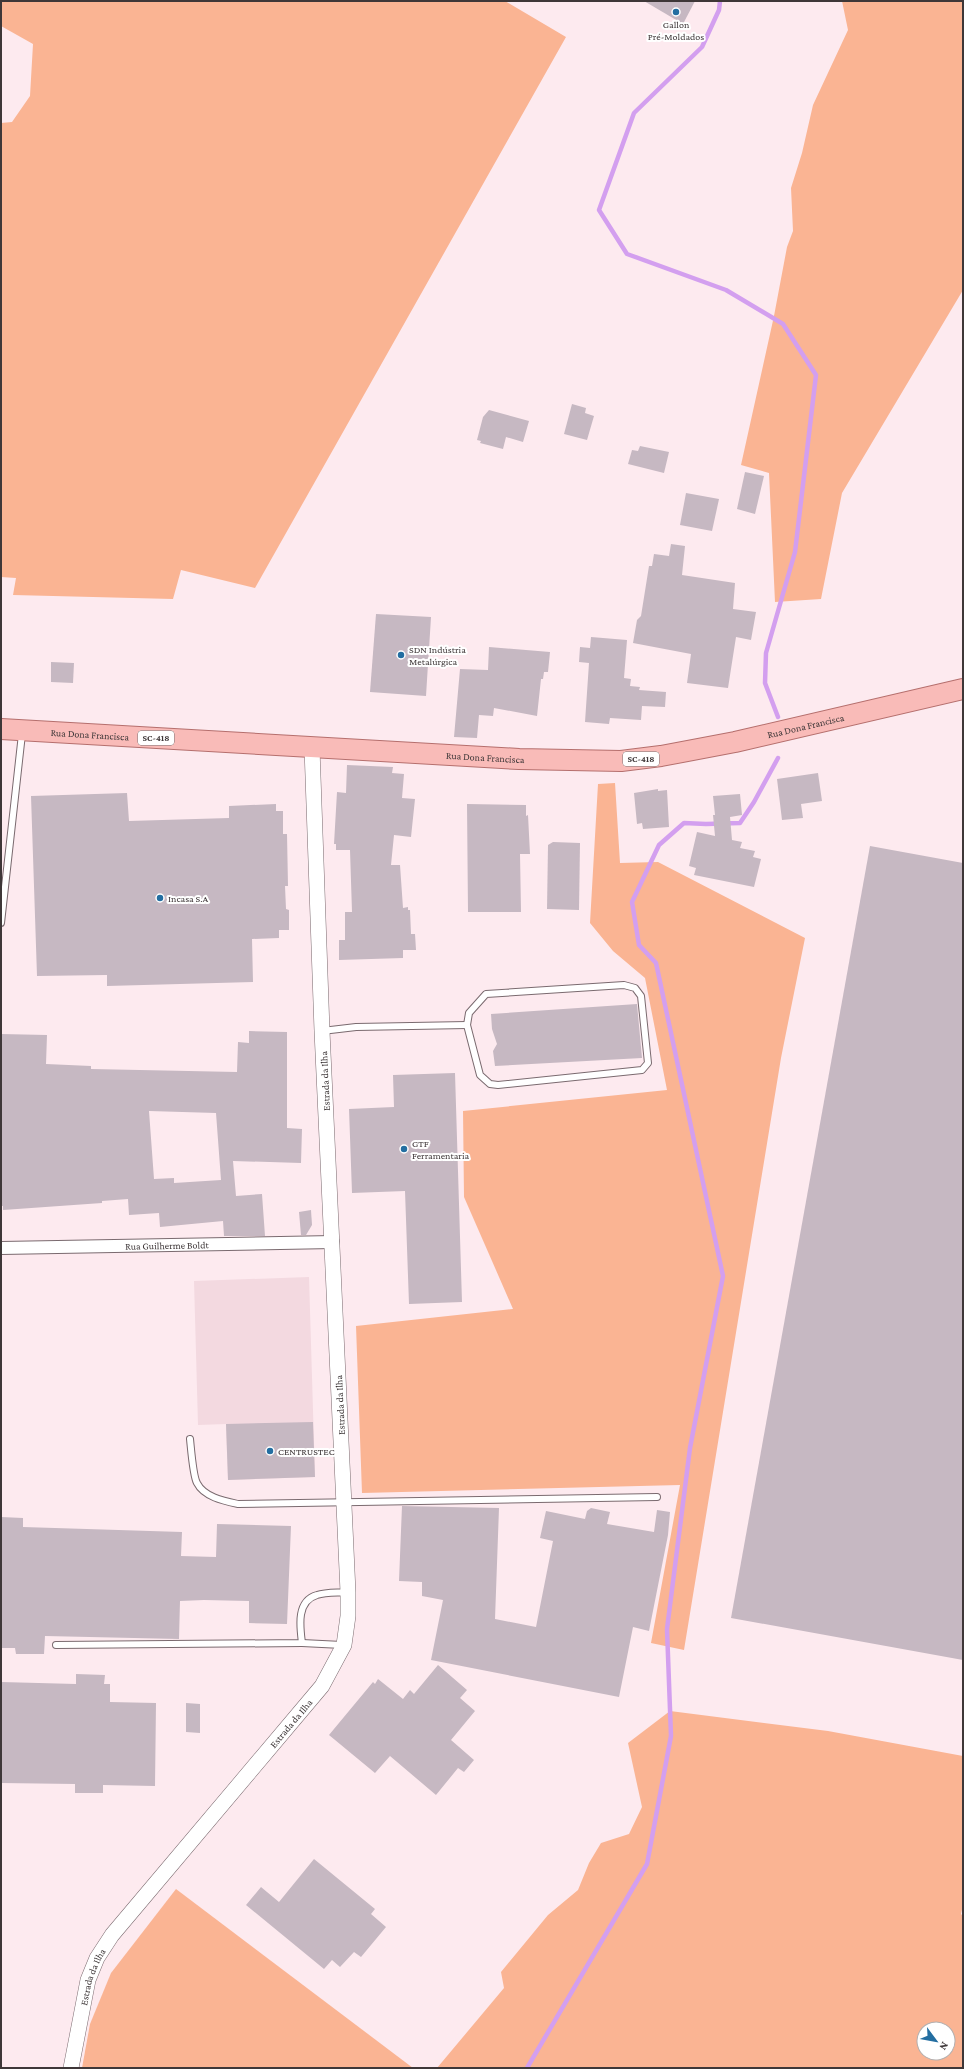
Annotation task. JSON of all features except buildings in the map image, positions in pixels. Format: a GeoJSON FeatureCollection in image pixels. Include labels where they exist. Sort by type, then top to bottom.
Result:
{"type":"FeatureCollection","features":[{"type":"Feature","properties":{"kind":"main road","name":"Rua Dona Francisca"},"geometry":{"type":"LineString","coordinates":[[1,729],[567,762],[621,761],[661,756],[742,740],[963,689]]}},
{"type":"Feature","properties":{"kind":"street","name":"Estrada da Ilha"},"geometry":{"type":"LineString","coordinates":[[71,2068],[88,1980],[97,1958],[112,1935],[322,1686],[337,1661],[344,1645],[348,1616],[348,1592],[333,1242],[322,1031],[312,748]]}},
{"type":"Feature","properties":{"kind":"street","name":"Rua Guilherme Boldt"},"geometry":{"type":"LineString","coordinates":[[1,1248],[333,1242]]}},
{"type":"Feature","properties":{"kind":"lane"},"geometry":{"type":"LineString","coordinates":[[1,923],[22,730]]}},
{"type":"Feature","properties":{"kind":"lane"},"geometry":{"type":"LineString","coordinates":[[624,985],[635,988],[642,996],[648,1063],[642,1070],[498,1085],[490,1084],[480,1075],[467,1025],[469,1013],[486,994],[624,985]]}},
{"type":"Feature","properties":{"kind":"lane"},"geometry":{"type":"LineString","coordinates":[[322,1031],[356,1027],[467,1025]]}},
{"type":"Feature","properties":{"kind":"lane"},"geometry":{"type":"LineString","coordinates":[[190,1439],[197,1483],[206,1493],[220,1500],[238,1504],[344,1501],[656,1497]]}},
{"type":"Feature","properties":{"kind":"lane"},"geometry":{"type":"LineString","coordinates":[[302,1643],[299,1622],[302,1609],[308,1601],[316,1594],[348,1592]]}},
{"type":"Feature","properties":{"kind":"lane"},"geometry":{"type":"LineString","coordinates":[[56,1645],[302,1643],[344,1645]]}},
{"type":"Feature","properties":{"kind":"shaded area"},"geometry":{"type":"Polygon","coordinates":[[[1,1],[505,1],[566,37],[255,588],[181,570],[173,599],[13,595],[16,578],[1,577],[1,123],[12,122],[30,96],[33,44],[1,26],[1,1]]]}},
{"type":"Feature","properties":{"kind":"shaded area"},"geometry":{"type":"Polygon","coordinates":[[[842,1],[963,1],[963,290],[842,493],[821,599],[775,602],[769,473],[741,465],[774,316],[787,247],[793,231],[791,188],[802,153],[813,105],[848,30],[842,1]]]}},
{"type":"Feature","properties":{"kind":"shaded area"},"geometry":{"type":"Polygon","coordinates":[[[615,783],[620,863],[658,862],[805,938],[781,1058],[684,1650],[651,1643],[680,1485],[362,1493],[356,1326],[513,1309],[464,1197],[463,1111],[667,1090],[645,978],[613,951],[590,923],[598,784],[615,783]]]}},
{"type":"Feature","properties":{"kind":"shaded area"},"geometry":{"type":"Polygon","coordinates":[[[309,1277],[315,1477],[228,1480],[226,1424],[198,1425],[194,1281],[309,1277]]]}},
{"type":"Feature","properties":{"kind":"shaded area"},"geometry":{"type":"Polygon","coordinates":[[[670,1711],[828,1731],[963,1756],[963,1905],[961,1914],[963,1916],[963,2068],[437,2068],[504,1988],[501,1972],[548,1915],[578,1890],[589,1863],[601,1843],[629,1834],[642,1807],[628,1743],[670,1711]]]}},
{"type":"Feature","properties":{"kind":"shaded area"},"geometry":{"type":"Polygon","coordinates":[[[176,1889],[413,2068],[82,2068],[90,2024],[111,1973],[176,1889]]]}},
{"type":"Feature","properties":{"kind":"waterway"},"geometry":{"type":"LineString","coordinates":[[720,1],[719,10],[702,47],[634,113],[599,210],[627,254],[726,290],[783,324],[816,375],[795,552],[766,653],[765,683],[778,717]]}},
{"type":"Feature","properties":{"kind":"waterway"},"geometry":{"type":"LineString","coordinates":[[527,2068],[647,1864],[671,1736],[667,1629],[690,1448],[723,1276],[656,963],[639,945],[632,902],[659,845],[684,823],[740,823],[754,802],[778,758]]}},
{"type":"Feature","properties":{"kind":"place","name":"Gallon Pré-Moldados"},"geometry":{"type":"Point","coordinates":[676,12]}},
{"type":"Feature","properties":{"kind":"place","name":"SDN Indústria Metalúrgica"},"geometry":{"type":"Point","coordinates":[401,655]}},
{"type":"Feature","properties":{"kind":"place","name":"Incasa S.A"},"geometry":{"type":"Point","coordinates":[160,898]}},
{"type":"Feature","properties":{"kind":"place","name":"GTF Ferramentaria"},"geometry":{"type":"Point","coordinates":[404,1149]}},
{"type":"Feature","properties":{"kind":"place","name":"CENTRUSTEC"},"geometry":{"type":"Point","coordinates":[270,1451]}}]}
